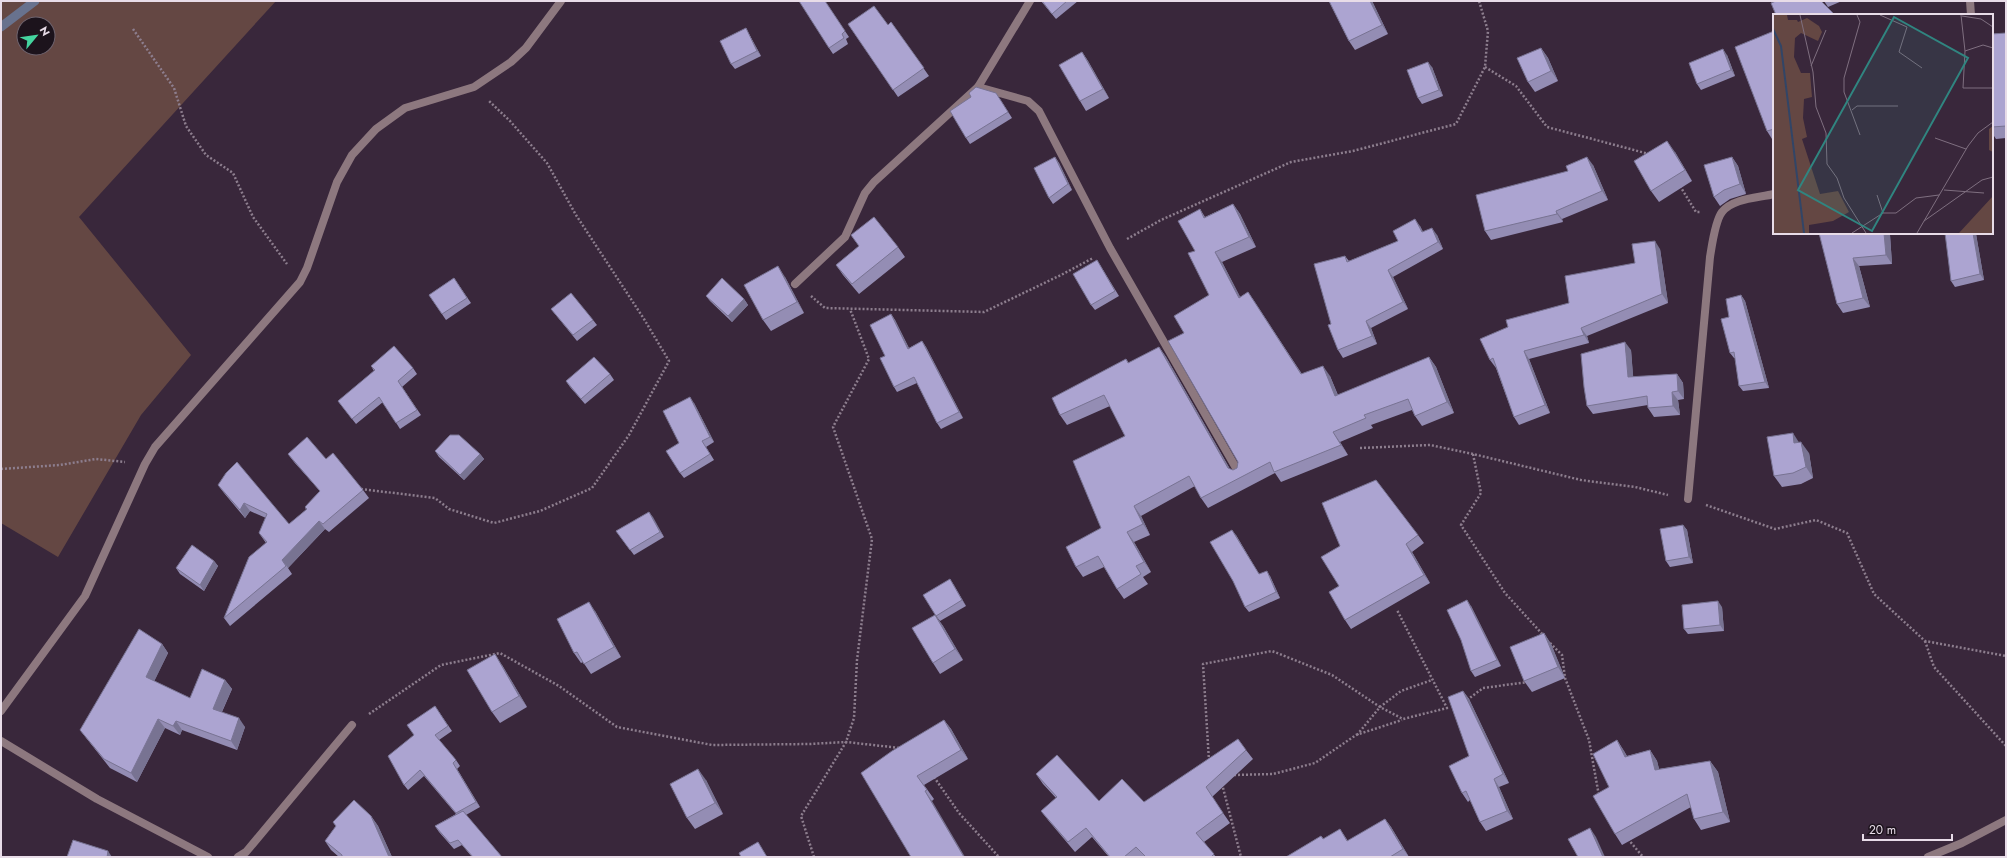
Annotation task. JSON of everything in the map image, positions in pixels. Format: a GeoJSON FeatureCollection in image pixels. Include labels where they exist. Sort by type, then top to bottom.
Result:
{"type":"FeatureCollection","features":[{"type":"Feature","properties":{"kind":"street"},"geometry":{"type":"LineString","coordinates":[[1,711],[85,596],[145,464],[155,447],[300,282],[307,268],[337,182],[352,155],[376,129],[405,108],[474,87],[511,62],[526,48],[561,1]]}},
{"type":"Feature","properties":{"kind":"street"},"geometry":{"type":"LineString","coordinates":[[794,284],[846,237],[865,193],[874,182],[978,87],[1030,1]]}},
{"type":"Feature","properties":{"kind":"street"},"geometry":{"type":"LineString","coordinates":[[1970,1],[1971,14]]}},
{"type":"Feature","properties":{"kind":"street"},"geometry":{"type":"LineString","coordinates":[[978,87],[1028,101],[1039,111],[1110,248],[1240,475]]}},
{"type":"Feature","properties":{"kind":"street"},"geometry":{"type":"LineString","coordinates":[[1688,499],[1710,257],[1714,235],[1722,212],[1735,203],[1773,194]]}},
{"type":"Feature","properties":{"kind":"street"},"geometry":{"type":"LineString","coordinates":[[238,857],[246,852],[352,725]]}},
{"type":"Feature","properties":{"kind":"street"},"geometry":{"type":"LineString","coordinates":[[1,741],[97,799],[208,857]]}},
{"type":"Feature","properties":{"kind":"street"},"geometry":{"type":"LineString","coordinates":[[1928,857],[2006,820]]}},
{"type":"Feature","properties":{"kind":"path"},"geometry":{"type":"LineString","coordinates":[[794,284],[825,308],[984,312],[1061,275],[1161,220],[1291,162],[1353,151],[1456,124],[1485,67],[1488,31],[1479,1]]}},
{"type":"Feature","properties":{"kind":"path"},"geometry":{"type":"LineString","coordinates":[[133,29],[174,88],[186,126],[206,155],[233,173],[253,217],[300,282]]}},
{"type":"Feature","properties":{"kind":"path"},"geometry":{"type":"LineString","coordinates":[[1485,67],[1516,86],[1547,127],[1654,155]]}},
{"type":"Feature","properties":{"kind":"path"},"geometry":{"type":"LineString","coordinates":[[353,488],[434,498],[449,509],[494,523],[540,511],[592,488],[628,435],[669,361],[640,312],[576,215],[547,163],[510,121],[474,87]]}},
{"type":"Feature","properties":{"kind":"path"},"geometry":{"type":"LineString","coordinates":[[1677,182],[1696,212],[1722,212]]}},
{"type":"Feature","properties":{"kind":"path"},"geometry":{"type":"LineString","coordinates":[[814,857],[801,816],[846,742],[854,718],[857,660],[872,539],[833,427],[869,360],[850,309]]}},
{"type":"Feature","properties":{"kind":"path"},"geometry":{"type":"LineString","coordinates":[[1360,448],[1430,445],[1581,480],[1635,487],[1688,499],[1774,528],[1816,520],[1847,533],[1874,594],[1925,641],[1934,667],[2006,746]]}},
{"type":"Feature","properties":{"kind":"path"},"geometry":{"type":"LineString","coordinates":[[1473,454],[1481,493],[1461,525],[1504,593],[1562,655],[1565,678],[1589,740],[1599,799]]}},
{"type":"Feature","properties":{"kind":"path"},"geometry":{"type":"LineString","coordinates":[[1,469],[60,465],[96,459],[145,464]]}},
{"type":"Feature","properties":{"kind":"path"},"geometry":{"type":"LineString","coordinates":[[1397,610],[1447,708]]}},
{"type":"Feature","properties":{"kind":"path"},"geometry":{"type":"LineString","coordinates":[[1925,641],[2006,656]]}},
{"type":"Feature","properties":{"kind":"path"},"geometry":{"type":"LineString","coordinates":[[1210,764],[1203,664],[1272,651],[1332,676],[1380,707],[1403,719]]}},
{"type":"Feature","properties":{"kind":"path"},"geometry":{"type":"LineString","coordinates":[[352,725],[441,665],[500,653],[559,686],[617,727],[712,745],[846,742],[908,749]]}},
{"type":"Feature","properties":{"kind":"path"},"geometry":{"type":"LineString","coordinates":[[1558,679],[1565,678]]}},
{"type":"Feature","properties":{"kind":"path"},"geometry":{"type":"LineString","coordinates":[[1230,776],[1273,774],[1316,763],[1356,735],[1380,707],[1401,691],[1432,680]]}},
{"type":"Feature","properties":{"kind":"path"},"geometry":{"type":"LineString","coordinates":[[1463,704],[1483,688],[1535,681]]}},
{"type":"Feature","properties":{"kind":"path"},"geometry":{"type":"LineString","coordinates":[[1356,735],[1403,719],[1452,707]]}},
{"type":"Feature","properties":{"kind":"path"},"geometry":{"type":"LineString","coordinates":[[933,775],[959,814],[999,857]]}},
{"type":"Feature","properties":{"kind":"path"},"geometry":{"type":"LineString","coordinates":[[1221,783],[1241,857]]}},
{"type":"Feature","properties":{"kind":"path"},"geometry":{"type":"LineString","coordinates":[[1624,834],[1643,857]]}},
{"type":"Feature","properties":{"kind":"shaded area"},"geometry":{"type":"Polygon","coordinates":[[[1,1],[276,1],[79,217],[191,355],[141,415],[58,557],[1,523],[1,1]]]}},
{"type":"Feature","properties":{"kind":"building"},"geometry":{"type":"Polygon","coordinates":[[[799,1],[825,1],[845,31],[842,34],[844,38],[829,48],[799,1]]]}},
{"type":"Feature","properties":{"kind":"building"},"geometry":{"type":"Polygon","coordinates":[[[1042,1],[1067,1],[1052,14],[1042,1]]]}},
{"type":"Feature","properties":{"kind":"building"},"geometry":{"type":"Polygon","coordinates":[[[1329,1],[1370,1],[1382,25],[1349,41],[1329,1]]]}},
{"type":"Feature","properties":{"kind":"building"},"geometry":{"type":"Polygon","coordinates":[[[1776,1],[1821,1],[1834,14],[1776,14],[1771,3],[1776,1]]]}},
{"type":"Feature","properties":{"kind":"building"},"geometry":{"type":"Polygon","coordinates":[[[874,6],[888,25],[891,22],[924,68],[893,90],[848,24],[874,6]]]}},
{"type":"Feature","properties":{"kind":"building"},"geometry":{"type":"Polygon","coordinates":[[[746,28],[757,51],[731,64],[720,41],[746,28]]]}},
{"type":"Feature","properties":{"kind":"building"},"geometry":{"type":"Polygon","coordinates":[[[1773,31],[1773,129],[1767,131],[1735,47],[1773,31]]]}},
{"type":"Feature","properties":{"kind":"building"},"geometry":{"type":"Polygon","coordinates":[[[2006,33],[2006,126],[1993,127],[1993,34],[2006,33]]]}},
{"type":"Feature","properties":{"kind":"building"},"geometry":{"type":"Polygon","coordinates":[[[1541,48],[1551,71],[1528,82],[1517,58],[1541,48]]]}},
{"type":"Feature","properties":{"kind":"building"},"geometry":{"type":"Polygon","coordinates":[[[1723,49],[1731,70],[1697,84],[1689,63],[1723,49]]]}},
{"type":"Feature","properties":{"kind":"building"},"geometry":{"type":"Polygon","coordinates":[[[1082,52],[1103,89],[1080,101],[1059,65],[1082,52]]]}},
{"type":"Feature","properties":{"kind":"building"},"geometry":{"type":"Polygon","coordinates":[[[1428,62],[1439,90],[1418,98],[1407,70],[1428,62]]]}},
{"type":"Feature","properties":{"kind":"building"},"geometry":{"type":"Polygon","coordinates":[[[976,87],[996,93],[1008,112],[966,138],[950,111],[971,97],[969,93],[976,87]]]}},
{"type":"Feature","properties":{"kind":"building"},"geometry":{"type":"Polygon","coordinates":[[[1667,141],[1685,170],[1651,191],[1634,161],[1667,141]]]}},
{"type":"Feature","properties":{"kind":"building"},"geometry":{"type":"Polygon","coordinates":[[[1055,157],[1068,184],[1049,198],[1034,168],[1055,157]]]}},
{"type":"Feature","properties":{"kind":"building"},"geometry":{"type":"Polygon","coordinates":[[[1587,157],[1602,191],[1556,211],[1557,214],[1485,231],[1476,195],[1568,171],[1566,166],[1587,157]]]}},
{"type":"Feature","properties":{"kind":"building"},"geometry":{"type":"Polygon","coordinates":[[[1732,157],[1740,184],[1724,190],[1714,197],[1704,165],[1732,157]]]}},
{"type":"Feature","properties":{"kind":"building"},"geometry":{"type":"Polygon","coordinates":[[[1233,204],[1249,237],[1215,252],[1239,298],[1248,292],[1301,374],[1323,366],[1335,396],[1429,357],[1447,402],[1415,416],[1408,399],[1364,415],[1366,418],[1333,432],[1341,445],[1274,472],[1270,462],[1201,498],[1189,476],[1134,506],[1143,524],[1127,532],[1144,562],[1136,566],[1141,574],[1117,589],[1098,556],[1076,567],[1066,547],[1101,528],[1073,461],[1125,436],[1104,395],[1060,415],[1052,398],[1126,359],[1128,363],[1159,347],[1228,468],[1233,470],[1237,468],[1238,462],[1168,341],[1184,333],[1174,316],[1209,295],[1188,253],[1195,251],[1178,221],[1200,209],[1204,218],[1233,204]]]}},
{"type":"Feature","properties":{"kind":"building"},"geometry":{"type":"Polygon","coordinates":[[[874,217],[898,247],[852,284],[836,265],[859,246],[851,235],[874,217]]]}},
{"type":"Feature","properties":{"kind":"building"},"geometry":{"type":"Polygon","coordinates":[[[1415,219],[1422,232],[1432,228],[1438,242],[1388,270],[1403,302],[1366,321],[1372,336],[1338,350],[1328,325],[1331,324],[1314,264],[1345,256],[1347,262],[1398,241],[1393,231],[1415,219]]]}},
{"type":"Feature","properties":{"kind":"building"},"geometry":{"type":"Polygon","coordinates":[[[1819,234],[1884,234],[1886,255],[1853,258],[1863,298],[1837,304],[1819,234]]]}},
{"type":"Feature","properties":{"kind":"building"},"geometry":{"type":"Polygon","coordinates":[[[1945,234],[1973,234],[1980,274],[1951,281],[1945,234]]]}},
{"type":"Feature","properties":{"kind":"building"},"geometry":{"type":"Polygon","coordinates":[[[1655,241],[1662,294],[1581,328],[1584,335],[1524,351],[1545,405],[1514,417],[1493,358],[1490,360],[1480,339],[1508,327],[1506,320],[1569,303],[1565,276],[1635,263],[1632,244],[1655,241]]]}},
{"type":"Feature","properties":{"kind":"building"},"geometry":{"type":"Polygon","coordinates":[[[1097,260],[1115,291],[1091,305],[1073,274],[1097,260]]]}},
{"type":"Feature","properties":{"kind":"building"},"geometry":{"type":"Polygon","coordinates":[[[778,266],[797,302],[763,320],[744,285],[778,266]]]}},
{"type":"Feature","properties":{"kind":"building"},"geometry":{"type":"Polygon","coordinates":[[[454,278],[467,298],[442,314],[429,295],[454,278]]]}},
{"type":"Feature","properties":{"kind":"building"},"geometry":{"type":"Polygon","coordinates":[[[722,278],[744,299],[728,316],[706,296],[722,278]]]}},
{"type":"Feature","properties":{"kind":"building"},"geometry":{"type":"Polygon","coordinates":[[[571,293],[593,320],[573,335],[551,309],[571,293]]]}},
{"type":"Feature","properties":{"kind":"building"},"geometry":{"type":"Polygon","coordinates":[[[1741,295],[1765,382],[1739,386],[1734,352],[1730,353],[1721,319],[1729,317],[1726,299],[1741,295]]]}},
{"type":"Feature","properties":{"kind":"building"},"geometry":{"type":"Polygon","coordinates":[[[891,314],[908,349],[922,341],[959,412],[937,423],[914,377],[894,387],[880,358],[885,356],[870,325],[891,314]]]}},
{"type":"Feature","properties":{"kind":"building"},"geometry":{"type":"Polygon","coordinates":[[[1625,342],[1628,377],[1677,374],[1678,391],[1672,392],[1673,406],[1648,408],[1647,396],[1587,406],[1581,354],[1625,342]]]}},
{"type":"Feature","properties":{"kind":"building"},"geometry":{"type":"Polygon","coordinates":[[[394,346],[413,368],[398,381],[417,410],[396,423],[379,397],[352,419],[338,401],[375,370],[371,366],[394,346]]]}},
{"type":"Feature","properties":{"kind":"building"},"geometry":{"type":"Polygon","coordinates":[[[594,357],[610,374],[581,399],[566,381],[594,357]]]}},
{"type":"Feature","properties":{"kind":"building"},"geometry":{"type":"Polygon","coordinates":[[[690,397],[710,437],[702,441],[710,454],[680,473],[666,451],[679,443],[663,411],[690,397]]]}},
{"type":"Feature","properties":{"kind":"building"},"geometry":{"type":"Polygon","coordinates":[[[1793,433],[1794,443],[1801,442],[1806,467],[1793,473],[1774,476],[1767,437],[1793,433]]]}},
{"type":"Feature","properties":{"kind":"building"},"geometry":{"type":"Polygon","coordinates":[[[450,435],[459,435],[480,454],[460,475],[435,451],[450,435]]]}},
{"type":"Feature","properties":{"kind":"building"},"geometry":{"type":"Polygon","coordinates":[[[307,437],[326,459],[333,453],[363,490],[323,524],[319,521],[282,560],[286,566],[224,618],[249,557],[267,542],[259,533],[267,514],[244,503],[240,510],[218,485],[226,473],[237,462],[289,524],[307,509],[305,507],[320,491],[288,454],[307,437]]]}},
{"type":"Feature","properties":{"kind":"building"},"geometry":{"type":"Polygon","coordinates":[[[1376,480],[1418,535],[1406,544],[1424,575],[1345,620],[1329,592],[1339,586],[1321,557],[1340,546],[1322,503],[1376,480]]]}},
{"type":"Feature","properties":{"kind":"building"},"geometry":{"type":"Polygon","coordinates":[[[649,512],[660,532],[630,550],[616,531],[649,512]]]}},
{"type":"Feature","properties":{"kind":"building"},"geometry":{"type":"Polygon","coordinates":[[[1683,525],[1689,557],[1666,561],[1660,529],[1683,525]]]}},
{"type":"Feature","properties":{"kind":"building"},"geometry":{"type":"Polygon","coordinates":[[[1232,530],[1259,574],[1267,571],[1276,592],[1245,607],[1233,581],[1210,542],[1232,530]]]}},
{"type":"Feature","properties":{"kind":"building"},"geometry":{"type":"Polygon","coordinates":[[[192,545],[214,561],[200,585],[176,568],[192,545]]]}},
{"type":"Feature","properties":{"kind":"building"},"geometry":{"type":"Polygon","coordinates":[[[950,579],[962,600],[936,616],[923,595],[950,579]]]}},
{"type":"Feature","properties":{"kind":"building"},"geometry":{"type":"Polygon","coordinates":[[[1467,600],[1497,660],[1471,671],[1461,640],[1447,610],[1467,600]]]}},
{"type":"Feature","properties":{"kind":"building"},"geometry":{"type":"Polygon","coordinates":[[[1718,601],[1720,625],[1684,629],[1682,605],[1718,601]]]}},
{"type":"Feature","properties":{"kind":"building"},"geometry":{"type":"Polygon","coordinates":[[[589,602],[614,647],[584,664],[577,652],[574,653],[557,619],[589,602]]]}},
{"type":"Feature","properties":{"kind":"building"},"geometry":{"type":"Polygon","coordinates":[[[935,615],[955,649],[933,663],[912,628],[935,615]]]}},
{"type":"Feature","properties":{"kind":"building"},"geometry":{"type":"Polygon","coordinates":[[[139,629],[162,644],[146,677],[190,698],[202,669],[225,680],[213,709],[239,718],[231,741],[176,721],[173,726],[158,719],[131,773],[104,759],[80,730],[139,629]]]}},
{"type":"Feature","properties":{"kind":"building"},"geometry":{"type":"Polygon","coordinates":[[[1544,633],[1558,667],[1524,681],[1510,647],[1544,633]]]}},
{"type":"Feature","properties":{"kind":"building"},"geometry":{"type":"Polygon","coordinates":[[[495,654],[519,696],[492,712],[467,670],[495,654]]]}},
{"type":"Feature","properties":{"kind":"building"},"geometry":{"type":"Polygon","coordinates":[[[1463,691],[1503,774],[1494,779],[1507,811],[1480,822],[1466,791],[1462,793],[1449,766],[1469,756],[1448,697],[1463,691]]]}},
{"type":"Feature","properties":{"kind":"building"},"geometry":{"type":"Polygon","coordinates":[[[435,706],[448,726],[435,735],[456,760],[453,763],[476,802],[456,813],[420,770],[404,785],[388,756],[414,735],[407,725],[435,706]]]}},
{"type":"Feature","properties":{"kind":"building"},"geometry":{"type":"Polygon","coordinates":[[[944,720],[961,750],[917,776],[927,790],[925,791],[964,857],[911,857],[861,773],[892,751],[944,720]]]}},
{"type":"Feature","properties":{"kind":"building"},"geometry":{"type":"Polygon","coordinates":[[[1238,739],[1246,750],[1206,787],[1223,813],[1196,833],[1214,854],[1211,857],[1146,857],[1136,847],[1124,857],[1110,857],[1086,828],[1068,842],[1041,811],[1057,797],[1036,774],[1057,755],[1099,801],[1122,779],[1144,802],[1238,739]]]}},
{"type":"Feature","properties":{"kind":"building"},"geometry":{"type":"Polygon","coordinates":[[[1617,740],[1625,757],[1650,750],[1655,770],[1710,761],[1723,812],[1694,819],[1687,794],[1615,834],[1593,796],[1609,787],[1593,754],[1617,740]]]}},
{"type":"Feature","properties":{"kind":"building"},"geometry":{"type":"Polygon","coordinates":[[[698,769],[715,803],[687,818],[670,784],[698,769]]]}},
{"type":"Feature","properties":{"kind":"building"},"geometry":{"type":"Polygon","coordinates":[[[354,800],[371,816],[389,857],[342,857],[342,855],[325,841],[336,826],[333,822],[354,800]]]}},
{"type":"Feature","properties":{"kind":"building"},"geometry":{"type":"Polygon","coordinates":[[[463,811],[502,857],[473,857],[458,840],[450,843],[435,826],[463,811]]]}},
{"type":"Feature","properties":{"kind":"building"},"geometry":{"type":"Polygon","coordinates":[[[1385,819],[1403,849],[1390,857],[1286,857],[1321,836],[1323,839],[1340,829],[1347,841],[1385,819]]]}},
{"type":"Feature","properties":{"kind":"building"},"geometry":{"type":"Polygon","coordinates":[[[1590,828],[1603,857],[1578,857],[1568,839],[1590,828]]]}},
{"type":"Feature","properties":{"kind":"building"},"geometry":{"type":"Polygon","coordinates":[[[73,840],[108,851],[107,857],[67,857],[73,840]]]}},
{"type":"Feature","properties":{"kind":"building"},"geometry":{"type":"Polygon","coordinates":[[[758,842],[767,857],[741,857],[739,853],[758,842]]]}},
{"type":"Feature","properties":{"kind":"waterway"},"geometry":{"type":"LineString","coordinates":[[1,27],[35,1]]}}]}
